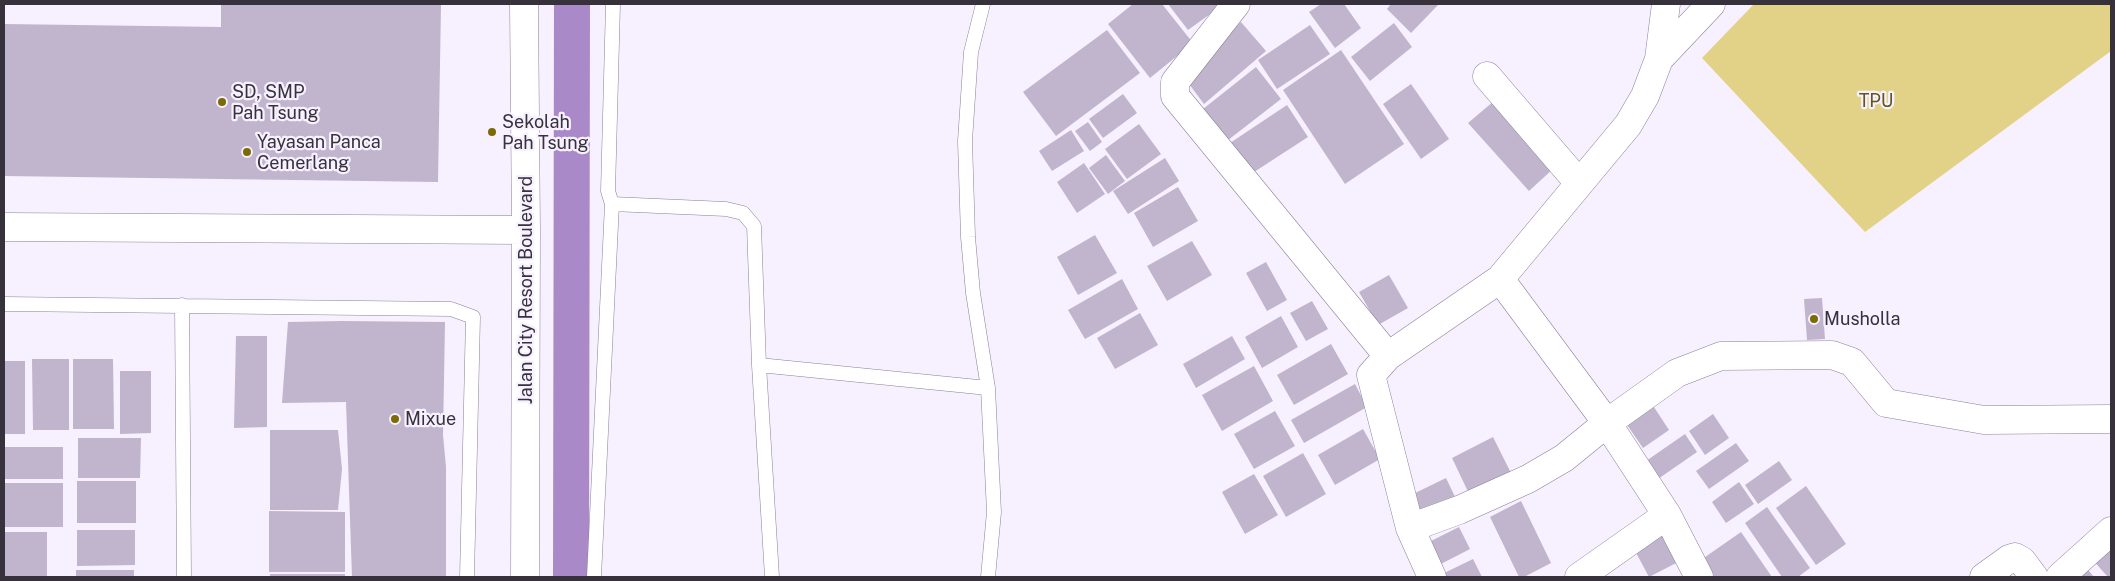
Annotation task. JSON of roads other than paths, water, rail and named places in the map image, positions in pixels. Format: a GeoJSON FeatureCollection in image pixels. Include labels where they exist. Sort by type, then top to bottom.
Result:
{"type":"FeatureCollection","features":[{"type":"Feature","properties":{"kind":"street","name":"Jalan City Resort Boulevard"},"geometry":{"type":"LineString","coordinates":[[524,4],[526,230],[525,577]]}},
{"type":"Feature","properties":{"kind":"street"},"geometry":{"type":"LineString","coordinates":[[1236,4],[1175,82],[1174,96],[1388,356]]}},
{"type":"Feature","properties":{"kind":"street"},"geometry":{"type":"LineString","coordinates":[[1432,577],[1410,528],[1372,375],[1388,356],[1500,279],[1628,125],[1645,96],[1659,59],[1666,4]]}},
{"type":"Feature","properties":{"kind":"street"},"geometry":{"type":"LineString","coordinates":[[1659,59],[1711,4]]}},
{"type":"Feature","properties":{"kind":"street"},"geometry":{"type":"LineString","coordinates":[[1487,76],[1579,184]]}},
{"type":"Feature","properties":{"kind":"street"},"geometry":{"type":"LineString","coordinates":[[4,227],[526,230]]}},
{"type":"Feature","properties":{"kind":"street"},"geometry":{"type":"LineString","coordinates":[[1500,279],[1607,423],[1667,515],[1699,577]]}},
{"type":"Feature","properties":{"kind":"street"},"geometry":{"type":"LineString","coordinates":[[1410,528],[1459,510],[1528,479],[1564,458],[1607,423],[1677,373],[1721,356],[1832,355],[1852,362],[1886,403],[1984,420],[2111,419]]}},
{"type":"Feature","properties":{"kind":"street"},"geometry":{"type":"LineString","coordinates":[[1579,577],[1667,515]]}},
{"type":"Feature","properties":{"kind":"street"},"geometry":{"type":"LineString","coordinates":[[2060,577],[2111,531]]}},
{"type":"Feature","properties":{"kind":"street"},"geometry":{"type":"LineString","coordinates":[[1984,577],[2009,559],[2015,558],[2022,561],[2034,577]]}},
{"type":"Feature","properties":{"kind":"lane"},"geometry":{"type":"LineString","coordinates":[[594,577],[612,204],[608,191],[613,4]]}},
{"type":"Feature","properties":{"kind":"lane"},"geometry":{"type":"LineString","coordinates":[[983,4],[971,52],[965,141],[968,237],[973,293],[988,388],[994,512],[988,577]]}},
{"type":"Feature","properties":{"kind":"lane"},"geometry":{"type":"LineString","coordinates":[[612,204],[726,209],[743,213],[754,226],[759,365],[772,577]]}},
{"type":"Feature","properties":{"kind":"lane"},"geometry":{"type":"LineString","coordinates":[[4,304],[451,309],[473,317],[467,577]]}},
{"type":"Feature","properties":{"kind":"lane"},"geometry":{"type":"LineString","coordinates":[[182,305],[184,577]]}},
{"type":"Feature","properties":{"kind":"lane"},"geometry":{"type":"LineString","coordinates":[[759,365],[988,388]]}},
{"type":"Feature","properties":{"kind":"waterway"},"geometry":{"type":"LineString","coordinates":[[571,577],[572,4]]}},
{"type":"Feature","properties":{"kind":"place","name":"SD, SMP Pah Tsung"},"geometry":{"type":"Point","coordinates":[222,102]}},
{"type":"Feature","properties":{"kind":"place","name":"Sekolah Pah Tsung"},"geometry":{"type":"Point","coordinates":[492,132]}},
{"type":"Feature","properties":{"kind":"place","name":"Yayasan Panca Cemerlang"},"geometry":{"type":"Point","coordinates":[247,152]}},
{"type":"Feature","properties":{"kind":"place","name":"Musholla"},"geometry":{"type":"Point","coordinates":[1814,319]}},
{"type":"Feature","properties":{"kind":"place","name":"Mixue"},"geometry":{"type":"Point","coordinates":[395,419]}},
{"type":"Feature","properties":{"kind":"park label","name":"TPU"},"geometry":{"type":"Point","coordinates":[1876,101]}}]}
